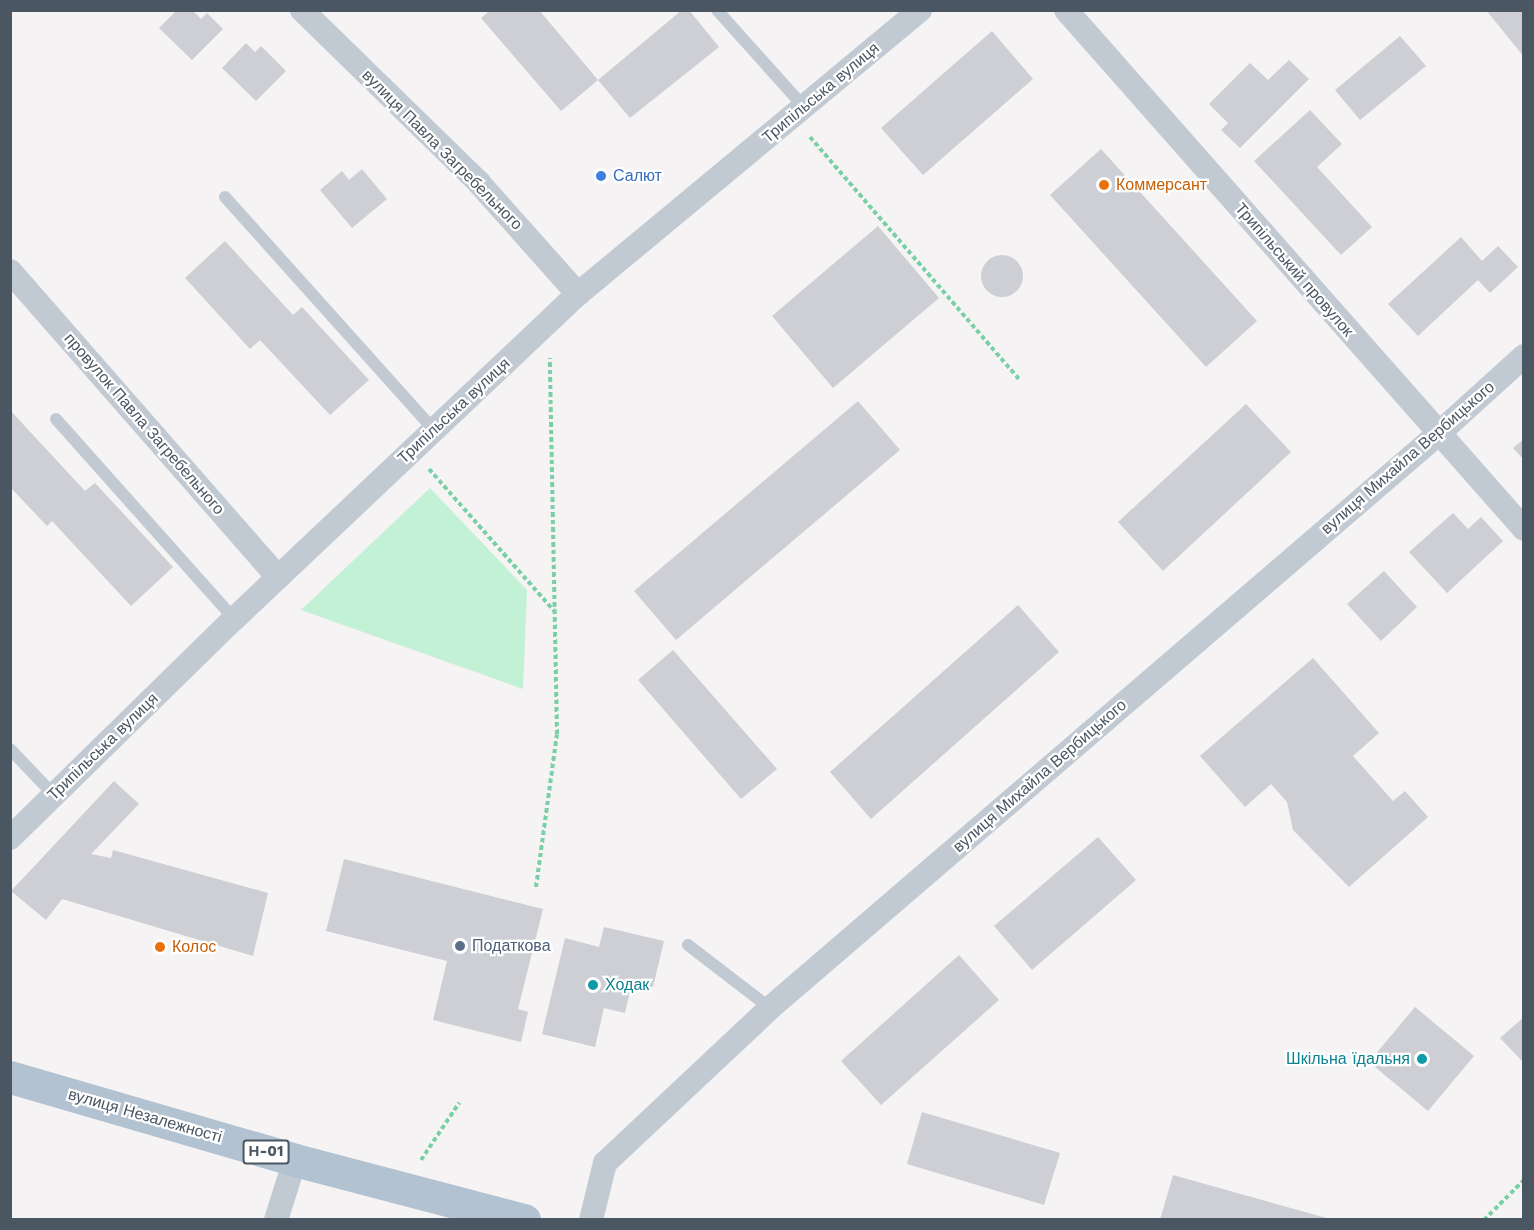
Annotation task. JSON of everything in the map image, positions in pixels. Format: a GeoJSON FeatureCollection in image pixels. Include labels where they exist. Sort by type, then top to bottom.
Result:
{"type":"FeatureCollection","features":[{"type":"Feature","properties":{"kind":"main road","name":"вулиця Незалежності"},"geometry":{"type":"LineString","coordinates":[[10,1077],[295,1160],[524,1220]]}},
{"type":"Feature","properties":{"kind":"street","name":"вулиця Павла Загребельного"},"geometry":{"type":"LineString","coordinates":[[302,10],[479,183],[578,294]]}},
{"type":"Feature","properties":{"kind":"street","name":"Трипільська вулиця"},"geometry":{"type":"LineString","coordinates":[[10,837],[234,619],[578,294],[920,10]]}},
{"type":"Feature","properties":{"kind":"street","name":"Трипільський провулок"},"geometry":{"type":"LineString","coordinates":[[1066,10],[1524,529]]}},
{"type":"Feature","properties":{"kind":"street","name":"провулок Павла Загребельного"},"geometry":{"type":"LineString","coordinates":[[10,271],[278,578]]}},
{"type":"Feature","properties":{"kind":"street","name":"вулиця Михайла Вербицького"},"geometry":{"type":"LineString","coordinates":[[591,1220],[605,1163],[770,1008],[1438,434],[1524,356]]}},
{"type":"Feature","properties":{"kind":"street"},"geometry":{"type":"LineString","coordinates":[[276,1220],[295,1160]]}},
{"type":"Feature","properties":{"kind":"lane"},"geometry":{"type":"LineString","coordinates":[[717,10],[804,107]]}},
{"type":"Feature","properties":{"kind":"lane"},"geometry":{"type":"LineString","coordinates":[[225,197],[434,430]]}},
{"type":"Feature","properties":{"kind":"lane"},"geometry":{"type":"LineString","coordinates":[[56,419],[234,619]]}},
{"type":"Feature","properties":{"kind":"lane"},"geometry":{"type":"LineString","coordinates":[[10,749],[54,795]]}},
{"type":"Feature","properties":{"kind":"lane"},"geometry":{"type":"LineString","coordinates":[[688,945],[770,1008]]}},
{"type":"Feature","properties":{"kind":"path"},"geometry":{"type":"LineString","coordinates":[[807,134],[1019,379]]}},
{"type":"Feature","properties":{"kind":"path"},"geometry":{"type":"LineString","coordinates":[[536,887],[557,734],[550,321]]}},
{"type":"Feature","properties":{"kind":"path"},"geometry":{"type":"LineString","coordinates":[[413,450],[555,612]]}},
{"type":"Feature","properties":{"kind":"path"},"geometry":{"type":"LineString","coordinates":[[1484,1220],[1524,1180]]}},
{"type":"Feature","properties":{"kind":"green space"},"geometry":{"type":"Polygon","coordinates":[[[430,488],[527,590],[523,689],[301,610],[430,488]]]}},
{"type":"Feature","properties":{"kind":"building"},"geometry":{"type":"Polygon","coordinates":[[[177,10],[192,10],[201,19],[207,13],[223,29],[192,60],[159,28],[177,10]]]}},
{"type":"Feature","properties":{"kind":"building"},"geometry":{"type":"Polygon","coordinates":[[[491,10],[539,10],[598,80],[561,111],[481,18],[491,10]]]}},
{"type":"Feature","properties":{"kind":"building"},"geometry":{"type":"Polygon","coordinates":[[[682,10],[689,10],[719,47],[630,118],[598,80],[682,10]]]}},
{"type":"Feature","properties":{"kind":"building"},"geometry":{"type":"Polygon","coordinates":[[[1486,10],[1524,10],[1524,57],[1486,10]]]}},
{"type":"Feature","properties":{"kind":"building"},"geometry":{"type":"Polygon","coordinates":[[[992,31],[1033,79],[923,175],[881,128],[992,31]]]}},
{"type":"Feature","properties":{"kind":"building"},"geometry":{"type":"Polygon","coordinates":[[[1400,36],[1426,66],[1360,120],[1335,90],[1400,36]]]}},
{"type":"Feature","properties":{"kind":"building"},"geometry":{"type":"Polygon","coordinates":[[[246,43],[255,52],[261,46],[286,71],[256,101],[222,68],[246,43]]]}},
{"type":"Feature","properties":{"kind":"building"},"geometry":{"type":"Polygon","coordinates":[[[1289,60],[1309,79],[1240,148],[1221,130],[1228,123],[1209,104],[1250,63],[1268,80],[1289,60]]]}},
{"type":"Feature","properties":{"kind":"building"},"geometry":{"type":"Polygon","coordinates":[[[1310,110],[1342,144],[1317,167],[1372,227],[1341,255],[1254,161],[1310,110]]]}},
{"type":"Feature","properties":{"kind":"building"},"geometry":{"type":"Polygon","coordinates":[[[1101,149],[1257,321],[1206,367],[1050,195],[1101,149]]]}},
{"type":"Feature","properties":{"kind":"building"},"geometry":{"type":"Polygon","coordinates":[[[362,169],[387,199],[352,228],[320,190],[342,171],[349,180],[362,169]]]}},
{"type":"Feature","properties":{"kind":"building"},"geometry":{"type":"Polygon","coordinates":[[[878,226],[939,298],[833,388],[772,316],[878,226]]]}},
{"type":"Feature","properties":{"kind":"building"},"geometry":{"type":"Polygon","coordinates":[[[1461,237],[1482,261],[1498,246],[1518,267],[1490,293],[1478,280],[1418,336],[1388,304],[1461,237]]]}},
{"type":"Feature","properties":{"kind":"building"},"geometry":{"type":"Polygon","coordinates":[[[225,241],[293,315],[302,307],[369,380],[330,415],[260,340],[250,349],[185,278],[225,241]]]}},
{"type":"Feature","properties":{"kind":"building"},"geometry":{"type":"Polygon","coordinates":[[[1002,255],[1010,256],[1017,261],[1022,268],[1022,284],[1017,291],[1010,296],[1002,297],[994,296],[987,291],[982,284],[981,276],[982,268],[987,261],[994,256],[1002,255]]]}},
{"type":"Feature","properties":{"kind":"building"},"geometry":{"type":"Polygon","coordinates":[[[858,401],[900,450],[676,640],[634,591],[858,401]]]}},
{"type":"Feature","properties":{"kind":"building"},"geometry":{"type":"Polygon","coordinates":[[[1246,404],[1291,452],[1163,571],[1118,522],[1246,404]]]}},
{"type":"Feature","properties":{"kind":"building"},"geometry":{"type":"Polygon","coordinates":[[[10,410],[85,491],[95,483],[173,567],[131,606],[52,521],[47,526],[10,487],[10,410]]]}},
{"type":"Feature","properties":{"kind":"building"},"geometry":{"type":"Polygon","coordinates":[[[1524,439],[1524,460],[1513,448],[1524,439]]]}},
{"type":"Feature","properties":{"kind":"building"},"geometry":{"type":"Polygon","coordinates":[[[1453,513],[1468,529],[1481,517],[1503,541],[1447,593],[1409,552],[1453,513]]]}},
{"type":"Feature","properties":{"kind":"building"},"geometry":{"type":"Polygon","coordinates":[[[1384,571],[1417,607],[1381,641],[1347,604],[1384,571]]]}},
{"type":"Feature","properties":{"kind":"building"},"geometry":{"type":"Polygon","coordinates":[[[1018,605],[1059,652],[871,819],[830,772],[1018,605]]]}},
{"type":"Feature","properties":{"kind":"building"},"geometry":{"type":"Polygon","coordinates":[[[673,650],[777,769],[741,799],[638,680],[673,650]]]}},
{"type":"Feature","properties":{"kind":"building"},"geometry":{"type":"Polygon","coordinates":[[[1313,658],[1379,733],[1353,756],[1393,801],[1405,791],[1428,817],[1349,887],[1293,830],[1287,802],[1271,784],[1245,807],[1200,756],[1313,658]]]}},
{"type":"Feature","properties":{"kind":"building"},"geometry":{"type":"Polygon","coordinates":[[[114,781],[139,804],[91,854],[111,858],[113,850],[268,893],[253,956],[62,899],[46,920],[11,891],[114,781]]]}},
{"type":"Feature","properties":{"kind":"building"},"geometry":{"type":"Polygon","coordinates":[[[1098,837],[1136,880],[1032,970],[994,926],[1098,837]]]}},
{"type":"Feature","properties":{"kind":"building","name":"Податкова"},"geometry":{"type":"Polygon","coordinates":[[[344,859],[543,909],[518,1009],[528,1012],[521,1042],[433,1020],[447,961],[326,931],[344,859]]]}},
{"type":"Feature","properties":{"kind":"building","name":"Ходак"},"geometry":{"type":"Polygon","coordinates":[[[604,927],[664,941],[653,987],[632,982],[625,1013],[604,1008],[595,1047],[542,1034],[565,938],[599,947],[604,927]]]}},
{"type":"Feature","properties":{"kind":"building"},"geometry":{"type":"Polygon","coordinates":[[[959,955],[999,1000],[881,1105],[841,1061],[959,955]]]}},
{"type":"Feature","properties":{"kind":"building","name":"Шкільна їдальня"},"geometry":{"type":"Polygon","coordinates":[[[1415,1007],[1474,1056],[1428,1111],[1369,1062],[1415,1007]]]}},
{"type":"Feature","properties":{"kind":"building"},"geometry":{"type":"Polygon","coordinates":[[[1524,1017],[1524,1063],[1500,1038],[1524,1017]]]}},
{"type":"Feature","properties":{"kind":"building"},"geometry":{"type":"Polygon","coordinates":[[[922,1112],[1060,1153],[1044,1205],[907,1164],[922,1112]]]}},
{"type":"Feature","properties":{"kind":"building"},"geometry":{"type":"Polygon","coordinates":[[[1173,1175],[1330,1219],[1330,1220],[1160,1220],[1173,1175]]]}},
{"type":"Feature","properties":{"kind":"place","name":"Салют"},"geometry":{"type":"Point","coordinates":[601,176]}},
{"type":"Feature","properties":{"kind":"place","name":"Коммерсант"},"geometry":{"type":"Point","coordinates":[1104,185]}},
{"type":"Feature","properties":{"kind":"place","name":"Податкова"},"geometry":{"type":"Point","coordinates":[460,946]}},
{"type":"Feature","properties":{"kind":"place","name":"Колос"},"geometry":{"type":"Point","coordinates":[160,947]}},
{"type":"Feature","properties":{"kind":"place","name":"Ходак"},"geometry":{"type":"Point","coordinates":[593,985]}},
{"type":"Feature","properties":{"kind":"place","name":"Шкільна їдальня"},"geometry":{"type":"Point","coordinates":[1422,1059]}}]}
